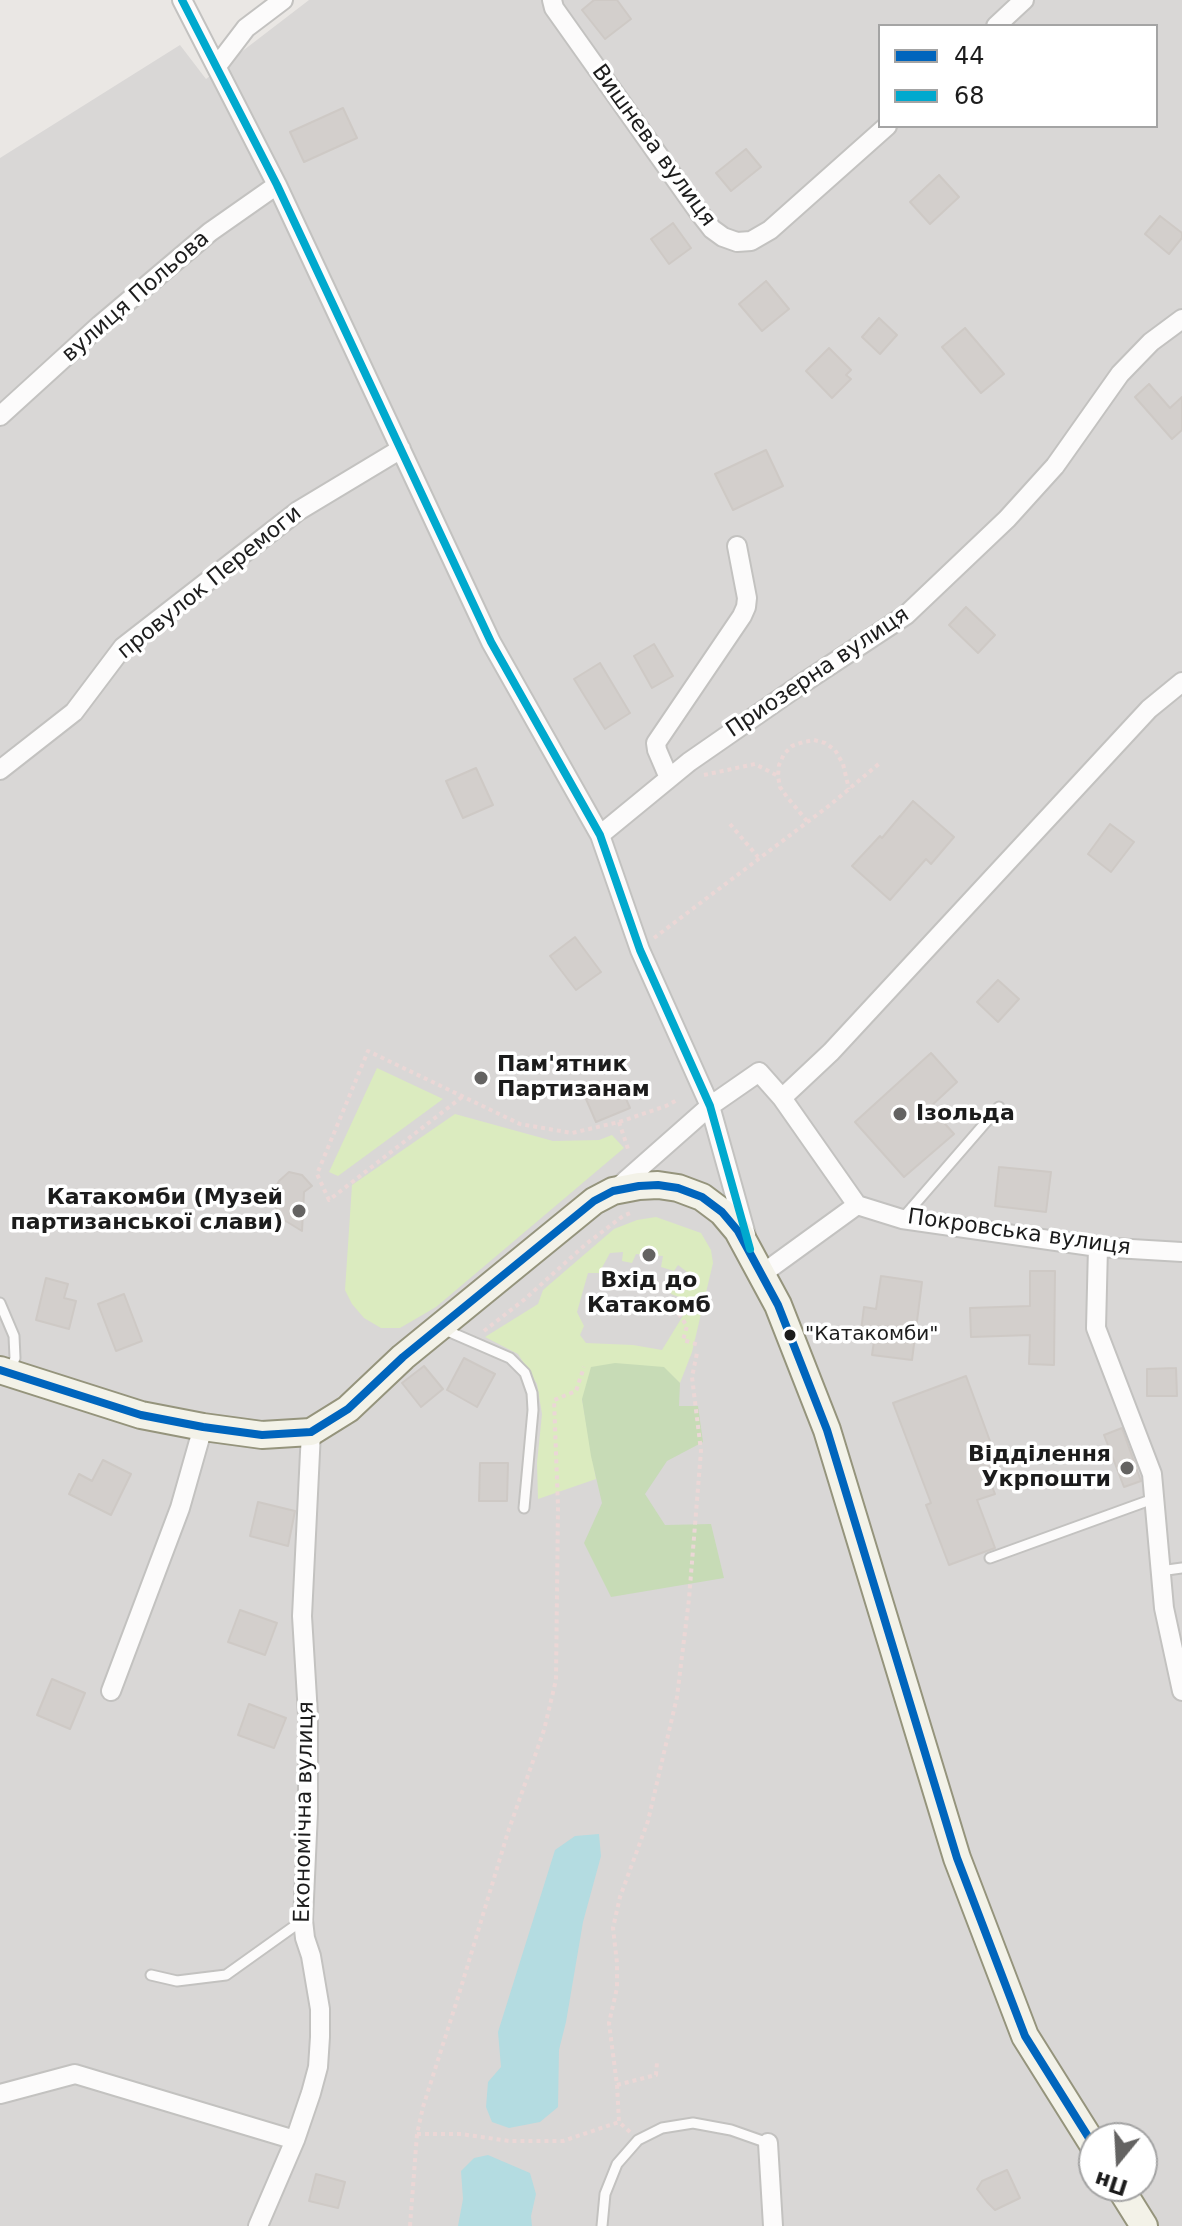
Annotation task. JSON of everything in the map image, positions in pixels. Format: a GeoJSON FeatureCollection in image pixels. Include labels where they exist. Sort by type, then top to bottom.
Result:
{"type":"FeatureCollection","features":[{"type":"Feature","properties":{"kind":"street"},"geometry":{"type":"LineString","coordinates":[[182,0],[277,185],[491,642],[600,835],[640,950],[710,1106],[750,1249]]}},
{"type":"Feature","properties":{"kind":"street"},"geometry":{"type":"LineString","coordinates":[[217,66],[246,28],[283,0]]}},
{"type":"Feature","properties":{"kind":"street","name":"Вишнева вулиця"},"geometry":{"type":"LineString","coordinates":[[552,0],[554,8],[698,211],[723,237],[737,242],[751,241],[770,230],[885,128]]}},
{"type":"Feature","properties":{"kind":"street"},"geometry":{"type":"LineString","coordinates":[[998,24],[1024,0]]}},
{"type":"Feature","properties":{"kind":"street","name":"вулиця Польова"},"geometry":{"type":"LineString","coordinates":[[0,416],[100,325],[210,232],[277,185]]}},
{"type":"Feature","properties":{"kind":"street","name":"Приозерна вулиця"},"geometry":{"type":"LineString","coordinates":[[600,835],[689,762],[906,615],[1007,519],[1055,466],[1120,374],[1151,342],[1182,319]]}},
{"type":"Feature","properties":{"kind":"street","name":"провулок Перемоги"},"geometry":{"type":"LineString","coordinates":[[0,770],[74,712],[123,647],[298,511],[401,449]]}},
{"type":"Feature","properties":{"kind":"street"},"geometry":{"type":"LineString","coordinates":[[666,781],[656,743],[746,607],[737,546]]}},
{"type":"Feature","properties":{"kind":"street"},"geometry":{"type":"LineString","coordinates":[[782,1098],[842,1041],[1149,709],[1182,682]]}},
{"type":"Feature","properties":{"kind":"street"},"geometry":{"type":"LineString","coordinates":[[5,1372],[141,1415],[262,1435],[311,1432],[348,1409],[403,1357],[594,1201],[613,1191],[710,1106],[759,1072],[782,1098],[857,1205],[762,1274]]}},
{"type":"Feature","properties":{"kind":"street"},"geometry":{"type":"LineString","coordinates":[[613,1191],[658,1185],[702,1197],[722,1212],[750,1249],[778,1305],[827,1430],[963,1872],[1025,2036],[1079,2122]]}},
{"type":"Feature","properties":{"kind":"street","name":"Покровська вулиця"},"geometry":{"type":"LineString","coordinates":[[857,1205],[902,1219],[1098,1247],[1182,1252]]}},
{"type":"Feature","properties":{"kind":"street"},"geometry":{"type":"LineString","coordinates":[[1098,1247],[1096,1328],[1152,1474],[1164,1608],[1182,1691]]}},
{"type":"Feature","properties":{"kind":"street"},"geometry":{"type":"LineString","coordinates":[[111,1691],[180,1508],[203,1427]]}},
{"type":"Feature","properties":{"kind":"street","name":"Економічна вулиця"},"geometry":{"type":"LineString","coordinates":[[258,2226],[295,2140],[318,2067],[320,2009],[303,1920],[308,1715],[302,1616],[311,1432]]}},
{"type":"Feature","properties":{"kind":"street"},"geometry":{"type":"LineString","coordinates":[[0,2094],[75,2074],[295,2140]]}},
{"type":"Feature","properties":{"kind":"street"},"geometry":{"type":"LineString","coordinates":[[768,2143],[773,2226]]}},
{"type":"Feature","properties":{"kind":"street"},"geometry":{"type":"LineString","coordinates":[[1129,2202],[1144,2226]]}},
{"type":"Feature","properties":{"kind":"lane"},"geometry":{"type":"LineString","coordinates":[[902,1219],[999,1107]]}},
{"type":"Feature","properties":{"kind":"lane"},"geometry":{"type":"LineString","coordinates":[[0,1303],[14,1336],[15,1358],[5,1372]]}},
{"type":"Feature","properties":{"kind":"lane"},"geometry":{"type":"LineString","coordinates":[[440,1327],[510,1358],[525,1373],[532,1393],[533,1410],[524,1508]]}},
{"type":"Feature","properties":{"kind":"lane"},"geometry":{"type":"LineString","coordinates":[[990,1558],[1153,1499]]}},
{"type":"Feature","properties":{"kind":"lane"},"geometry":{"type":"LineString","coordinates":[[1160,1571],[1182,1568]]}},
{"type":"Feature","properties":{"kind":"lane"},"geometry":{"type":"LineString","coordinates":[[151,1975],[177,1981],[226,1975],[303,1920]]}},
{"type":"Feature","properties":{"kind":"lane"},"geometry":{"type":"LineString","coordinates":[[602,2226],[605,2194],[617,2164],[638,2140],[662,2128],[693,2123],[731,2130],[768,2143]]}},
{"type":"Feature","properties":{"kind":"path"},"geometry":{"type":"LineString","coordinates":[[807,821],[780,787],[779,765],[792,746],[814,740],[835,750],[843,764],[849,789]]}},
{"type":"Feature","properties":{"kind":"path"},"geometry":{"type":"LineString","coordinates":[[640,950],[881,762]]}},
{"type":"Feature","properties":{"kind":"path"},"geometry":{"type":"LineString","coordinates":[[666,781],[755,764],[778,776]]}},
{"type":"Feature","properties":{"kind":"path"},"geometry":{"type":"LineString","coordinates":[[730,824],[758,857]]}},
{"type":"Feature","properties":{"kind":"path"},"geometry":{"type":"LineString","coordinates":[[462,1097],[329,1200],[317,1174],[368,1051],[520,1124],[572,1133],[619,1122],[677,1100]]}},
{"type":"Feature","properties":{"kind":"path"},"geometry":{"type":"LineString","coordinates":[[619,1122],[628,1149]]}},
{"type":"Feature","properties":{"kind":"path"},"geometry":{"type":"LineString","coordinates":[[469,1341],[525,1299],[586,1244],[623,1216],[643,1207]]}},
{"type":"Feature","properties":{"kind":"path"},"geometry":{"type":"LineString","coordinates":[[674,1307],[687,1326],[683,1340],[699,1345]]}},
{"type":"Feature","properties":{"kind":"path"},"geometry":{"type":"LineString","coordinates":[[638,2140],[619,2122],[609,2023],[617,1988],[613,1928],[620,1897],[648,1821],[677,1697],[689,1599],[701,1451],[692,1377],[697,1353]]}},
{"type":"Feature","properties":{"kind":"path"},"geometry":{"type":"LineString","coordinates":[[410,2226],[417,2134],[423,2107],[508,1832],[544,1730],[556,1680],[558,1506],[554,1400],[576,1391],[584,1367]]}},
{"type":"Feature","properties":{"kind":"path"},"geometry":{"type":"LineString","coordinates":[[617,2085],[656,2075],[657,2062]]}},
{"type":"Feature","properties":{"kind":"path"},"geometry":{"type":"LineString","coordinates":[[417,2134],[461,2134],[509,2141],[563,2141],[619,2122]]}},
{"type":"Feature","properties":{"kind":"shaded area"},"geometry":{"type":"Polygon","coordinates":[[[309,0],[1182,0],[1182,2226],[0,2226],[0,158],[180,45],[206,79],[309,0]]]}},
{"type":"Feature","properties":{"kind":"green space"},"geometry":{"type":"Polygon","coordinates":[[[377,1068],[443,1099],[338,1176],[329,1172],[377,1068]]]}},
{"type":"Feature","properties":{"kind":"green space"},"geometry":{"type":"Polygon","coordinates":[[[455,1114],[553,1141],[599,1140],[612,1135],[624,1148],[436,1307],[400,1328],[381,1328],[364,1318],[345,1290],[352,1185],[455,1114]]]}},
{"type":"Feature","properties":{"kind":"green space"},"geometry":{"type":"Polygon","coordinates":[[[656,1217],[701,1233],[711,1250],[713,1263],[692,1352],[680,1383],[663,1367],[582,1399],[596,1479],[538,1499],[537,1463],[542,1414],[537,1384],[518,1354],[485,1337],[538,1304],[543,1290],[614,1229],[656,1217]],[[623,1252],[610,1253],[599,1273],[588,1273],[577,1312],[584,1326],[580,1335],[586,1343],[662,1350],[684,1314],[684,1299],[671,1294],[672,1284],[686,1280],[687,1272],[678,1265],[674,1271],[661,1267],[663,1256],[636,1254],[632,1263],[622,1261],[623,1252]]]}},
{"type":"Feature","properties":{"kind":"green space"},"geometry":{"type":"Polygon","coordinates":[[[615,1363],[664,1367],[680,1383],[679,1406],[698,1406],[703,1442],[667,1461],[645,1494],[665,1525],[711,1524],[724,1578],[611,1597],[584,1543],[602,1503],[582,1399],[591,1367],[615,1363]]]}},
{"type":"Feature","properties":{"kind":"water"},"geometry":{"type":"Polygon","coordinates":[[[599,1834],[601,1856],[583,1922],[559,2050],[558,2107],[540,2122],[509,2128],[492,2122],[486,2107],[488,2082],[501,2067],[498,2032],[555,1850],[575,1836],[599,1834]]]}},
{"type":"Feature","properties":{"kind":"water"},"geometry":{"type":"Polygon","coordinates":[[[488,2155],[530,2173],[536,2194],[532,2226],[458,2226],[463,2199],[461,2171],[474,2158],[488,2155]]]}},
{"type":"Feature","properties":{"kind":"building"},"geometry":{"type":"Polygon","coordinates":[[[594,0],[617,0],[631,19],[605,39],[582,10],[594,0]]]}},
{"type":"Feature","properties":{"kind":"building"},"geometry":{"type":"Polygon","coordinates":[[[343,108],[357,138],[304,162],[290,132],[343,108]]]}},
{"type":"Feature","properties":{"kind":"building"},"geometry":{"type":"Polygon","coordinates":[[[746,149],[761,167],[731,191],[716,173],[746,149]]]}},
{"type":"Feature","properties":{"kind":"building"},"geometry":{"type":"Polygon","coordinates":[[[939,175],[959,197],[930,224],[910,202],[939,175]]]}},
{"type":"Feature","properties":{"kind":"building"},"geometry":{"type":"Polygon","coordinates":[[[1160,216],[1182,233],[1182,238],[1169,254],[1145,234],[1160,216]]]}},
{"type":"Feature","properties":{"kind":"building"},"geometry":{"type":"Polygon","coordinates":[[[673,223],[691,248],[669,264],[651,239],[673,223]]]}},
{"type":"Feature","properties":{"kind":"building"},"geometry":{"type":"Polygon","coordinates":[[[766,281],[789,309],[762,331],[739,304],[766,281]]]}},
{"type":"Feature","properties":{"kind":"building"},"geometry":{"type":"Polygon","coordinates":[[[879,318],[897,335],[880,354],[862,337],[879,318]]]}},
{"type":"Feature","properties":{"kind":"building"},"geometry":{"type":"Polygon","coordinates":[[[965,328],[1004,374],[981,393],[942,347],[965,328]]]}},
{"type":"Feature","properties":{"kind":"building"},"geometry":{"type":"Polygon","coordinates":[[[829,348],[851,370],[846,375],[851,379],[832,398],[806,371],[829,348]]]}},
{"type":"Feature","properties":{"kind":"building"},"geometry":{"type":"Polygon","coordinates":[[[1149,384],[1170,408],[1182,397],[1182,430],[1172,439],[1135,397],[1149,384]]]}},
{"type":"Feature","properties":{"kind":"building"},"geometry":{"type":"Polygon","coordinates":[[[766,450],[783,486],[733,510],[715,474],[766,450]]]}},
{"type":"Feature","properties":{"kind":"building"},"geometry":{"type":"Polygon","coordinates":[[[966,607],[995,635],[978,653],[949,625],[966,607]]]}},
{"type":"Feature","properties":{"kind":"building"},"geometry":{"type":"Polygon","coordinates":[[[654,644],[673,676],[652,688],[634,656],[654,644]]]}},
{"type":"Feature","properties":{"kind":"building"},"geometry":{"type":"Polygon","coordinates":[[[600,663],[630,713],[605,729],[574,679],[600,663]]]}},
{"type":"Feature","properties":{"kind":"building"},"geometry":{"type":"Polygon","coordinates":[[[476,768],[493,805],[463,818],[446,781],[476,768]]]}},
{"type":"Feature","properties":{"kind":"building"},"geometry":{"type":"Polygon","coordinates":[[[913,801],[954,837],[931,864],[926,859],[890,900],[852,866],[880,836],[882,838],[913,801]]]}},
{"type":"Feature","properties":{"kind":"building"},"geometry":{"type":"Polygon","coordinates":[[[1110,824],[1134,842],[1111,872],[1088,854],[1110,824]]]}},
{"type":"Feature","properties":{"kind":"building"},"geometry":{"type":"Polygon","coordinates":[[[575,937],[601,972],[576,990],[550,956],[575,937]]]}},
{"type":"Feature","properties":{"kind":"building"},"geometry":{"type":"Polygon","coordinates":[[[998,980],[1019,999],[998,1022],[977,1002],[998,980]]]}},
{"type":"Feature","properties":{"kind":"building","name":"Ізольда"},"geometry":{"type":"Polygon","coordinates":[[[931,1053],[957,1082],[930,1107],[954,1134],[904,1177],[855,1122],[931,1053]]]}},
{"type":"Feature","properties":{"kind":"building"},"geometry":{"type":"Polygon","coordinates":[[[620,1085],[630,1108],[596,1122],[586,1099],[620,1085]]]}},
{"type":"Feature","properties":{"kind":"building"},"geometry":{"type":"Polygon","coordinates":[[[999,1167],[1051,1172],[1046,1212],[995,1206],[999,1167]]]}},
{"type":"Feature","properties":{"kind":"building"},"geometry":{"type":"Polygon","coordinates":[[[289,1172],[302,1175],[312,1186],[304,1192],[302,1231],[284,1220],[275,1204],[276,1187],[289,1172]]]}},
{"type":"Feature","properties":{"kind":"building"},"geometry":{"type":"Polygon","coordinates":[[[1030,1271],[1055,1271],[1054,1365],[1029,1364],[1030,1335],[971,1337],[970,1308],[1030,1306],[1030,1271]]]}},
{"type":"Feature","properties":{"kind":"building"},"geometry":{"type":"Polygon","coordinates":[[[881,1276],[922,1282],[912,1360],[872,1355],[874,1341],[860,1339],[864,1307],[876,1309],[881,1276]]]}},
{"type":"Feature","properties":{"kind":"building"},"geometry":{"type":"Polygon","coordinates":[[[46,1278],[68,1284],[64,1298],[76,1301],[69,1329],[36,1320],[46,1278]]]}},
{"type":"Feature","properties":{"kind":"building"},"geometry":{"type":"Polygon","coordinates":[[[124,1294],[142,1341],[116,1351],[98,1304],[124,1294]]]}},
{"type":"Feature","properties":{"kind":"building"},"geometry":{"type":"Polygon","coordinates":[[[464,1358],[495,1374],[477,1407],[447,1390],[464,1358]]]}},
{"type":"Feature","properties":{"kind":"building"},"geometry":{"type":"Polygon","coordinates":[[[424,1366],[443,1389],[421,1407],[402,1383],[424,1366]]]}},
{"type":"Feature","properties":{"kind":"building"},"geometry":{"type":"Polygon","coordinates":[[[1176,1368],[1177,1396],[1147,1396],[1147,1369],[1176,1368]]]}},
{"type":"Feature","properties":{"kind":"building"},"geometry":{"type":"Polygon","coordinates":[[[966,1376],[1004,1479],[991,1484],[995,1494],[977,1500],[995,1548],[949,1565],[926,1505],[931,1503],[893,1403],[966,1376]]]}},
{"type":"Feature","properties":{"kind":"building"},"geometry":{"type":"Polygon","coordinates":[[[1122,1428],[1141,1481],[1124,1487],[1104,1435],[1122,1428]]]}},
{"type":"Feature","properties":{"kind":"building"},"geometry":{"type":"Polygon","coordinates":[[[103,1460],[131,1474],[111,1515],[69,1494],[79,1474],[92,1481],[103,1460]]]}},
{"type":"Feature","properties":{"kind":"building"},"geometry":{"type":"Polygon","coordinates":[[[480,1463],[508,1463],[507,1501],[479,1501],[480,1463]]]}},
{"type":"Feature","properties":{"kind":"building"},"geometry":{"type":"Polygon","coordinates":[[[258,1502],[295,1511],[288,1546],[250,1536],[258,1502]]]}},
{"type":"Feature","properties":{"kind":"building"},"geometry":{"type":"Polygon","coordinates":[[[240,1610],[277,1623],[265,1655],[228,1642],[240,1610]]]}},
{"type":"Feature","properties":{"kind":"building"},"geometry":{"type":"Polygon","coordinates":[[[52,1679],[85,1693],[70,1729],[37,1715],[52,1679]]]}},
{"type":"Feature","properties":{"kind":"building"},"geometry":{"type":"Polygon","coordinates":[[[249,1704],[286,1718],[274,1748],[238,1735],[249,1704]]]}},
{"type":"Feature","properties":{"kind":"building"},"geometry":{"type":"Polygon","coordinates":[[[1007,2170],[1020,2198],[995,2210],[977,2189],[982,2181],[1007,2170]]]}},
{"type":"Feature","properties":{"kind":"building"},"geometry":{"type":"Polygon","coordinates":[[[316,2174],[345,2182],[338,2208],[309,2201],[316,2174]]]}},
{"type":"Feature","properties":{"kind":"transit line","name":"68"},"geometry":{"type":"LineString","coordinates":[[182,0],[277,185],[491,642],[600,835],[640,950],[710,1106],[750,1249]]}},
{"type":"Feature","properties":{"kind":"transit line","name":"44"},"geometry":{"type":"LineString","coordinates":[[0,1370],[141,1415],[262,1435],[311,1432],[348,1409],[403,1357],[594,1201],[613,1191],[658,1185],[702,1197],[722,1212],[738,1231],[778,1305],[827,1430],[957,1858],[1025,2036],[1079,2122]]}},
{"type":"Feature","properties":{"kind":"place","name":"Пам'ятник Партизанам"},"geometry":{"type":"Point","coordinates":[481,1078]}},
{"type":"Feature","properties":{"kind":"place","name":"Ізольда"},"geometry":{"type":"Point","coordinates":[900,1114]}},
{"type":"Feature","properties":{"kind":"place","name":"Катакомби (Музей партизанської слави)"},"geometry":{"type":"Point","coordinates":[299,1211]}},
{"type":"Feature","properties":{"kind":"place","name":"Вхід до Катакомб"},"geometry":{"type":"Point","coordinates":[649,1255]}},
{"type":"Feature","properties":{"kind":"place","name":"\"Катакомби\""},"geometry":{"type":"Point","coordinates":[790,1335]}},
{"type":"Feature","properties":{"kind":"place","name":"Відділення Укрпошти"},"geometry":{"type":"Point","coordinates":[1127,1468]}}]}
